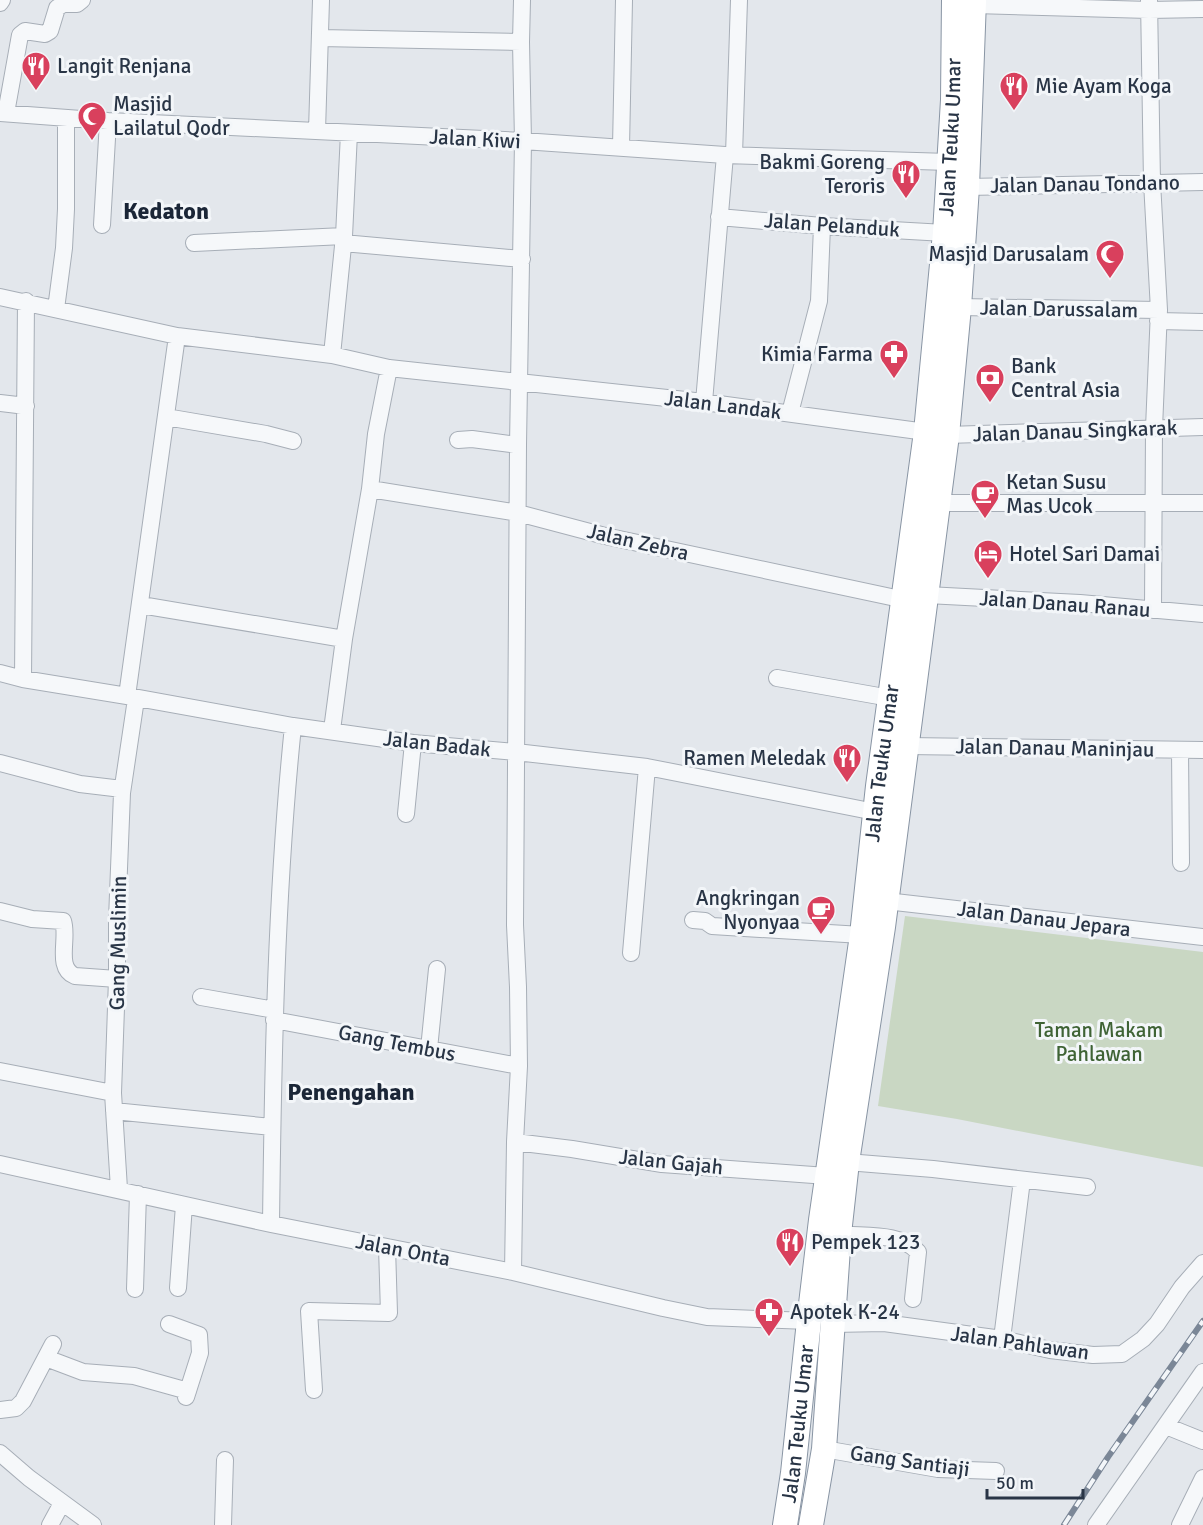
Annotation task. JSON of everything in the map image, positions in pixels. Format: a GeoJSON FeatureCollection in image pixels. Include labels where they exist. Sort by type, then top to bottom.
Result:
{"type":"FeatureCollection","features":[{"type":"Feature","properties":{"kind":"highway","name":"Jalan Teuku Umar"},"geometry":{"type":"LineString","coordinates":[[871,937],[886,901],[907,746],[916,598],[937,434],[959,307],[968,187],[962,101],[967,2]]}},
{"type":"Feature","properties":{"kind":"highway","name":"Jalan Teuku Umar"},"geometry":{"type":"LineString","coordinates":[[784,1525],[792,1483],[809,1321],[828,1176],[845,1111],[871,937],[874,812],[890,698],[939,503],[937,434],[945,233],[950,162],[962,101]]}},
{"type":"Feature","properties":{"kind":"highway","name":"Jalan Teuku Umar"},"geometry":{"type":"LineString","coordinates":[[811,1525],[824,1449],[839,1234],[847,1162],[845,1111]]}},
{"type":"Feature","properties":{"kind":"street"},"geometry":{"type":"LineString","coordinates":[[3,113],[20,35],[25,31],[45,34],[50,31],[57,8],[63,4],[77,4],[81,0]]}},
{"type":"Feature","properties":{"kind":"street"},"geometry":{"type":"LineString","coordinates":[[317,131],[321,0]]}},
{"type":"Feature","properties":{"kind":"street"},"geometry":{"type":"LineString","coordinates":[[513,1272],[519,1066],[515,925],[518,445],[523,141],[522,0]]}},
{"type":"Feature","properties":{"kind":"street"},"geometry":{"type":"LineString","coordinates":[[621,147],[624,0]]}},
{"type":"Feature","properties":{"kind":"street"},"geometry":{"type":"LineString","coordinates":[[704,402],[718,217],[730,155],[739,0]]}},
{"type":"Feature","properties":{"kind":"street"},"geometry":{"type":"LineString","coordinates":[[967,2],[1149,5],[1203,9]]}},
{"type":"Feature","properties":{"kind":"street"},"geometry":{"type":"LineString","coordinates":[[1149,5],[1152,182],[1158,316],[1154,428],[1153,610]]}},
{"type":"Feature","properties":{"kind":"street"},"geometry":{"type":"LineString","coordinates":[[320,38],[521,42]]}},
{"type":"Feature","properties":{"kind":"street","name":"Jalan Kiwi"},"geometry":{"type":"LineString","coordinates":[[3,113],[108,121],[523,141],[730,155],[950,162]]}},
{"type":"Feature","properties":{"kind":"street"},"geometry":{"type":"LineString","coordinates":[[56,309],[66,219],[66,118]]}},
{"type":"Feature","properties":{"kind":"street"},"geometry":{"type":"LineString","coordinates":[[102,225],[108,121]]}},
{"type":"Feature","properties":{"kind":"street"},"geometry":{"type":"LineString","coordinates":[[332,355],[344,239],[349,133]]}},
{"type":"Feature","properties":{"kind":"street","name":"Jalan Danau Tondano"},"geometry":{"type":"LineString","coordinates":[[968,187],[1203,182]]}},
{"type":"Feature","properties":{"kind":"street","name":"Jalan Pelanduk"},"geometry":{"type":"LineString","coordinates":[[718,217],[945,233]]}},
{"type":"Feature","properties":{"kind":"street"},"geometry":{"type":"LineString","coordinates":[[790,412],[819,301],[822,226]]}},
{"type":"Feature","properties":{"kind":"street"},"geometry":{"type":"LineString","coordinates":[[194,243],[344,239],[522,259]]}},
{"type":"Feature","properties":{"kind":"street","name":"Jalan Landak"},"geometry":{"type":"LineString","coordinates":[[0,297],[177,336],[332,355],[389,368],[790,412],[937,434]]}},
{"type":"Feature","properties":{"kind":"street"},"geometry":{"type":"LineString","coordinates":[[23,679],[26,302]]}},
{"type":"Feature","properties":{"kind":"street","name":"Jalan Darussalam"},"geometry":{"type":"LineString","coordinates":[[959,307],[1158,316],[1203,322]]}},
{"type":"Feature","properties":{"kind":"street","name":"Gang Muslimin"},"geometry":{"type":"LineString","coordinates":[[119,1189],[113,1093],[122,789],[141,605],[177,336]]}},
{"type":"Feature","properties":{"kind":"street"},"geometry":{"type":"LineString","coordinates":[[332,730],[344,639],[370,489],[376,434],[389,368]]}},
{"type":"Feature","properties":{"kind":"street"},"geometry":{"type":"LineString","coordinates":[[0,403],[26,406]]}},
{"type":"Feature","properties":{"kind":"street"},"geometry":{"type":"LineString","coordinates":[[166,417],[266,434],[293,441]]}},
{"type":"Feature","properties":{"kind":"street","name":"Jalan Danau Singkarak"},"geometry":{"type":"LineString","coordinates":[[937,434],[1203,427]]}},
{"type":"Feature","properties":{"kind":"street"},"geometry":{"type":"LineString","coordinates":[[458,440],[518,445]]}},
{"type":"Feature","properties":{"kind":"street","name":"Jalan Zebra"},"geometry":{"type":"LineString","coordinates":[[370,489],[518,513],[605,536],[916,598]]}},
{"type":"Feature","properties":{"kind":"street"},"geometry":{"type":"LineString","coordinates":[[939,503],[1203,503]]}},
{"type":"Feature","properties":{"kind":"street","name":"Jalan Danau Ranau"},"geometry":{"type":"LineString","coordinates":[[916,598],[1080,603],[1203,614]]}},
{"type":"Feature","properties":{"kind":"street"},"geometry":{"type":"LineString","coordinates":[[141,605],[344,639]]}},
{"type":"Feature","properties":{"kind":"street","name":"Jalan Badak"},"geometry":{"type":"LineString","coordinates":[[0,673],[23,679],[293,726],[413,743],[647,767],[874,812]]}},
{"type":"Feature","properties":{"kind":"street"},"geometry":{"type":"LineString","coordinates":[[777,678],[890,698]]}},
{"type":"Feature","properties":{"kind":"street"},"geometry":{"type":"LineString","coordinates":[[271,1224],[274,1015],[278,981],[277,955],[283,825],[293,726]]}},
{"type":"Feature","properties":{"kind":"street"},"geometry":{"type":"LineString","coordinates":[[406,814],[413,743]]}},
{"type":"Feature","properties":{"kind":"street","name":"Jalan Danau Maninjau"},"geometry":{"type":"LineString","coordinates":[[907,746],[1203,750]]}},
{"type":"Feature","properties":{"kind":"street"},"geometry":{"type":"LineString","coordinates":[[1180,750],[1181,863]]}},
{"type":"Feature","properties":{"kind":"street"},"geometry":{"type":"LineString","coordinates":[[0,763],[80,784],[122,789]]}},
{"type":"Feature","properties":{"kind":"street"},"geometry":{"type":"LineString","coordinates":[[631,953],[647,767]]}},
{"type":"Feature","properties":{"kind":"street","name":"Jalan Danau Jepara"},"geometry":{"type":"LineString","coordinates":[[886,901],[1203,937]]}},
{"type":"Feature","properties":{"kind":"street"},"geometry":{"type":"LineString","coordinates":[[0,911],[32,919],[63,921],[66,941],[64,966],[69,974],[117,980]]}},
{"type":"Feature","properties":{"kind":"street"},"geometry":{"type":"LineString","coordinates":[[693,920],[705,921],[712,926],[871,937]]}},
{"type":"Feature","properties":{"kind":"street"},"geometry":{"type":"LineString","coordinates":[[429,1049],[437,969]]}},
{"type":"Feature","properties":{"kind":"street","name":"Gang Tembus"},"geometry":{"type":"LineString","coordinates":[[201,997],[429,1049],[519,1066]]}},
{"type":"Feature","properties":{"kind":"street"},"geometry":{"type":"LineString","coordinates":[[0,1071],[113,1093]]}},
{"type":"Feature","properties":{"kind":"street"},"geometry":{"type":"LineString","coordinates":[[114,1111],[272,1127]]}},
{"type":"Feature","properties":{"kind":"street","name":"Jalan Gajah"},"geometry":{"type":"LineString","coordinates":[[515,1142],[670,1164],[828,1176]]}},
{"type":"Feature","properties":{"kind":"street"},"geometry":{"type":"LineString","coordinates":[[847,1162],[933,1169],[1087,1188]]}},
{"type":"Feature","properties":{"kind":"street","name":"Jalan Onta"},"geometry":{"type":"LineString","coordinates":[[0,1164],[271,1224],[513,1272],[707,1317],[809,1321]]}},
{"type":"Feature","properties":{"kind":"street"},"geometry":{"type":"LineString","coordinates":[[1002,1339],[1022,1180]]}},
{"type":"Feature","properties":{"kind":"street"},"geometry":{"type":"LineString","coordinates":[[135,1289],[138,1194]]}},
{"type":"Feature","properties":{"kind":"street"},"geometry":{"type":"LineString","coordinates":[[178,1288],[184,1205]]}},
{"type":"Feature","properties":{"kind":"street"},"geometry":{"type":"LineString","coordinates":[[839,1234],[895,1239],[911,1245],[918,1252],[913,1299]]}},
{"type":"Feature","properties":{"kind":"street"},"geometry":{"type":"LineString","coordinates":[[314,1390],[309,1311],[389,1313],[387,1247]]}},
{"type":"Feature","properties":{"kind":"street","name":"Jalan Pahlawan"},"geometry":{"type":"LineString","coordinates":[[833,1324],[884,1323],[1002,1339],[1050,1350],[1093,1355],[1122,1354],[1143,1339],[1157,1324],[1182,1287],[1203,1263]]}},
{"type":"Feature","properties":{"kind":"street"},"geometry":{"type":"LineString","coordinates":[[0,1410],[16,1408],[23,1401],[50,1351],[82,1372],[134,1376],[187,1394],[200,1353],[199,1335],[169,1324]]}},
{"type":"Feature","properties":{"kind":"street"},"geometry":{"type":"LineString","coordinates":[[1096,1525],[1203,1372]]}},
{"type":"Feature","properties":{"kind":"street"},"geometry":{"type":"LineString","coordinates":[[1166,1426],[1203,1441]]}},
{"type":"Feature","properties":{"kind":"street","name":"Gang Santiaji"},"geometry":{"type":"LineString","coordinates":[[824,1449],[938,1469],[996,1471]]}},
{"type":"Feature","properties":{"kind":"street"},"geometry":{"type":"LineString","coordinates":[[3,1460],[93,1525]]}},
{"type":"Feature","properties":{"kind":"street"},"geometry":{"type":"LineString","coordinates":[[223,1525],[225,1460]]}},
{"type":"Feature","properties":{"kind":"street"},"geometry":{"type":"LineString","coordinates":[[1180,1525],[1203,1478]]}},
{"type":"Feature","properties":{"kind":"street"},"geometry":{"type":"LineString","coordinates":[[50,1525],[62,1503]]}},
{"type":"Feature","properties":{"kind":"green space","name":"Taman Makam Pahlawan"},"geometry":{"type":"Polygon","coordinates":[[[905,916],[1203,952],[1203,1167],[878,1106],[905,916]]]}},
{"type":"Feature","properties":{"kind":"railway"},"geometry":{"type":"LineString","coordinates":[[1064,1525],[1108,1457],[1203,1321]]}},
{"type":"Feature","properties":{"kind":"place","name":"Langit Renjana"},"geometry":{"type":"Point","coordinates":[36,92]}},
{"type":"Feature","properties":{"kind":"place","name":"Mie Ayam Koga"},"geometry":{"type":"Point","coordinates":[1014,112]}},
{"type":"Feature","properties":{"kind":"place","name":"Masjid Lailatul Qodr"},"geometry":{"type":"Point","coordinates":[92,142]}},
{"type":"Feature","properties":{"kind":"place","name":"Bakmi Goreng Teroris"},"geometry":{"type":"Point","coordinates":[906,200]}},
{"type":"Feature","properties":{"kind":"place","name":"Masjid Darusalam"},"geometry":{"type":"Point","coordinates":[1110,280]}},
{"type":"Feature","properties":{"kind":"place","name":"Kimia Farma"},"geometry":{"type":"Point","coordinates":[894,380]}},
{"type":"Feature","properties":{"kind":"place","name":"Bank Central Asia"},"geometry":{"type":"Point","coordinates":[990,404]}},
{"type":"Feature","properties":{"kind":"place","name":"Ketan Susu Mas Ucok"},"geometry":{"type":"Point","coordinates":[985,520]}},
{"type":"Feature","properties":{"kind":"place","name":"Hotel Sari Damai"},"geometry":{"type":"Point","coordinates":[988,580]}},
{"type":"Feature","properties":{"kind":"place","name":"Ramen Meledak"},"geometry":{"type":"Point","coordinates":[847,784]}},
{"type":"Feature","properties":{"kind":"place","name":"Angkringan Nyonyaa"},"geometry":{"type":"Point","coordinates":[821,936]}},
{"type":"Feature","properties":{"kind":"place","name":"Pempek 123"},"geometry":{"type":"Point","coordinates":[790,1268]}},
{"type":"Feature","properties":{"kind":"place","name":"Apotek K-24"},"geometry":{"type":"Point","coordinates":[769,1338]}},
{"type":"Feature","properties":{"kind":"district","name":"Kedaton"},"geometry":{"type":"Point","coordinates":[166,211]}},
{"type":"Feature","properties":{"kind":"district","name":"Penengahan"},"geometry":{"type":"Point","coordinates":[351,1092]}}]}
